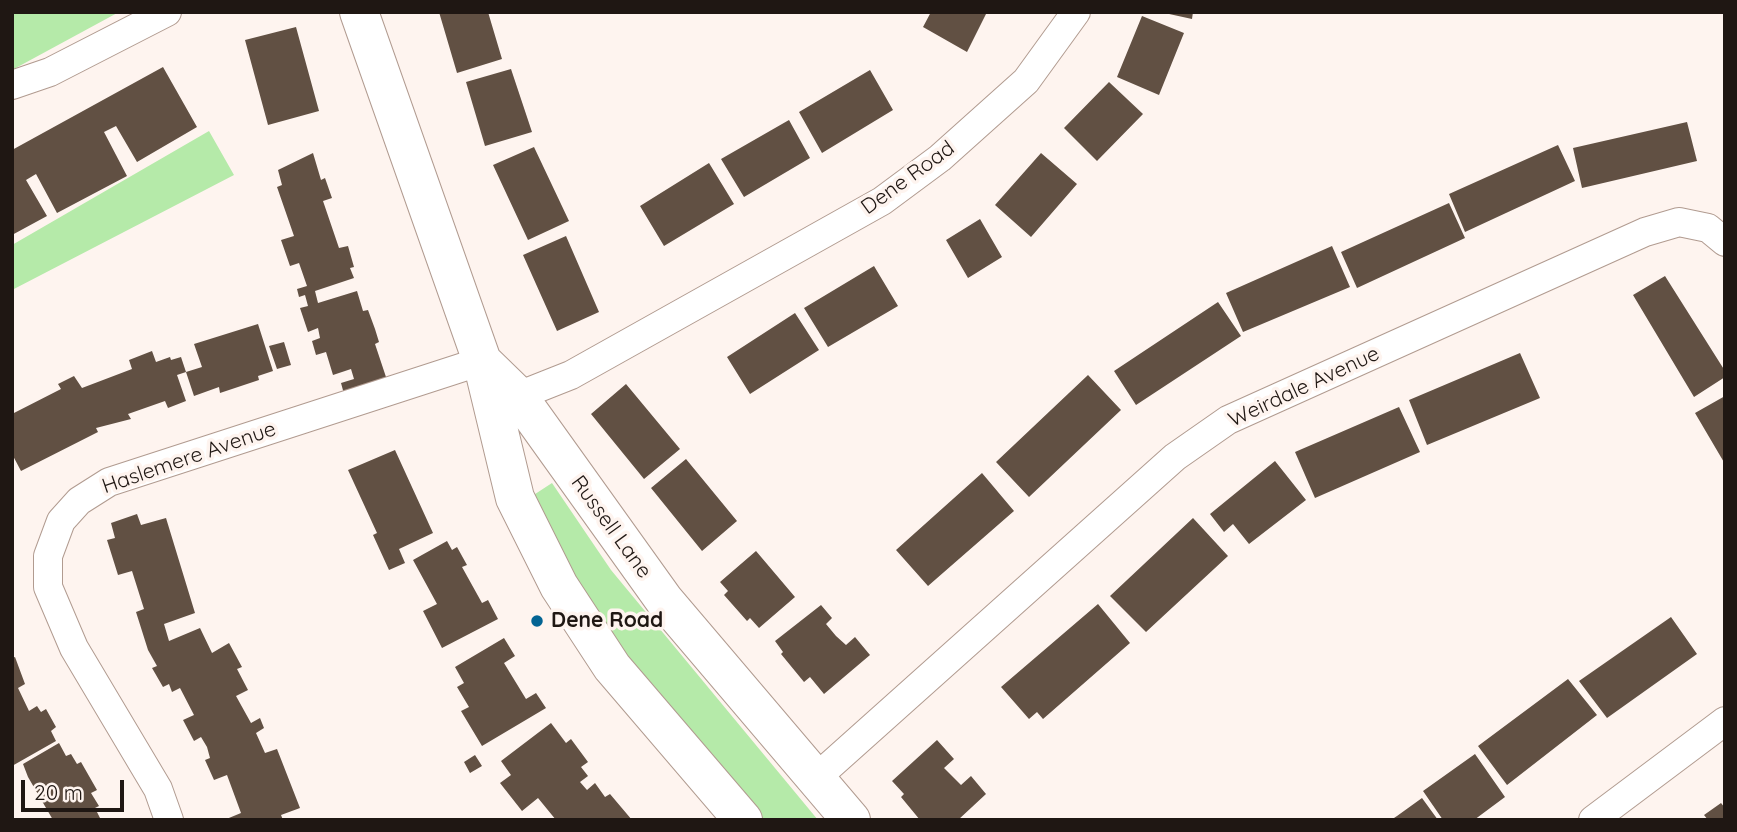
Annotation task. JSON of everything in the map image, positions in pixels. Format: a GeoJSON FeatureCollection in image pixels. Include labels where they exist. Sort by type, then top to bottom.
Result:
{"type":"FeatureCollection","features":[{"type":"Feature","properties":{"kind":"main road","name":"Russell Lane"},"geometry":{"type":"LineString","coordinates":[[359,12],[482,361],[515,498],[559,586],[612,667],[743,820]]}},
{"type":"Feature","properties":{"kind":"main road","name":"Russell Lane"},"geometry":{"type":"LineString","coordinates":[[482,361],[518,396],[664,600],[851,820]]}},
{"type":"Feature","properties":{"kind":"street"},"geometry":{"type":"LineString","coordinates":[[12,85],[50,72],[166,12]]}},
{"type":"Feature","properties":{"kind":"street","name":"Dene Road"},"geometry":{"type":"LineString","coordinates":[[518,396],[571,375],[882,201],[940,158],[1026,81],[1076,12]]}},
{"type":"Feature","properties":{"kind":"street","name":"Weirdale Avenue"},"geometry":{"type":"LineString","coordinates":[[816,778],[1175,457],[1228,420],[1645,232],[1679,222],[1708,228],[1725,242]]}},
{"type":"Feature","properties":{"kind":"street","name":"Haslemere Avenue"},"geometry":{"type":"LineString","coordinates":[[170,820],[158,789],[74,648],[48,587],[48,556],[61,522],[79,500],[109,482],[482,361]]}},
{"type":"Feature","properties":{"kind":"street"},"geometry":{"type":"LineString","coordinates":[[1593,820],[1725,722]]}},
{"type":"Feature","properties":{"kind":"green space"},"geometry":{"type":"Polygon","coordinates":[[[12,12],[119,12],[12,70],[12,12]]]}},
{"type":"Feature","properties":{"kind":"green space"},"geometry":{"type":"Polygon","coordinates":[[[209,131],[234,175],[12,290],[12,245],[209,131]]]}},
{"type":"Feature","properties":{"kind":"green space"},"geometry":{"type":"Polygon","coordinates":[[[552,483],[611,570],[818,820],[748,820],[627,672],[529,498],[552,483]]]}},
{"type":"Feature","properties":{"kind":"building"},"geometry":{"type":"Polygon","coordinates":[[[439,12],[488,12],[502,59],[457,73],[439,12]]]}},
{"type":"Feature","properties":{"kind":"building"},"geometry":{"type":"Polygon","coordinates":[[[931,12],[987,12],[967,52],[923,27],[931,12]]]}},
{"type":"Feature","properties":{"kind":"building"},"geometry":{"type":"Polygon","coordinates":[[[1160,12],[1193,12],[1192,19],[1160,12]]]}},
{"type":"Feature","properties":{"kind":"building"},"geometry":{"type":"Polygon","coordinates":[[[1142,16],[1184,33],[1159,95],[1117,77],[1142,16]]]}},
{"type":"Feature","properties":{"kind":"building"},"geometry":{"type":"Polygon","coordinates":[[[296,27],[319,111],[268,125],[245,40],[296,27]]]}},
{"type":"Feature","properties":{"kind":"building"},"geometry":{"type":"Polygon","coordinates":[[[163,67],[197,127],[137,162],[116,126],[104,132],[127,176],[57,213],[36,174],[26,180],[47,216],[12,235],[12,150],[163,67]]]}},
{"type":"Feature","properties":{"kind":"building"},"geometry":{"type":"Polygon","coordinates":[[[511,69],[532,132],[485,146],[466,82],[511,69]]]}},
{"type":"Feature","properties":{"kind":"building"},"geometry":{"type":"Polygon","coordinates":[[[870,70],[893,110],[822,153],[799,112],[870,70]]]}},
{"type":"Feature","properties":{"kind":"building"},"geometry":{"type":"Polygon","coordinates":[[[1109,82],[1143,114],[1097,161],[1064,128],[1109,82]]]}},
{"type":"Feature","properties":{"kind":"building"},"geometry":{"type":"Polygon","coordinates":[[[789,120],[810,158],[744,197],[721,159],[789,120]]]}},
{"type":"Feature","properties":{"kind":"building"},"geometry":{"type":"Polygon","coordinates":[[[1687,122],[1697,161],[1582,188],[1573,148],[1687,122]]]}},
{"type":"Feature","properties":{"kind":"building"},"geometry":{"type":"Polygon","coordinates":[[[1558,145],[1575,181],[1465,232],[1449,194],[1558,145]]]}},
{"type":"Feature","properties":{"kind":"building"},"geometry":{"type":"Polygon","coordinates":[[[534,147],[569,221],[528,240],[493,165],[534,147]]]}},
{"type":"Feature","properties":{"kind":"building"},"geometry":{"type":"Polygon","coordinates":[[[313,153],[321,180],[325,178],[332,198],[323,201],[339,248],[348,246],[354,267],[350,268],[354,278],[315,291],[318,303],[357,291],[363,311],[368,310],[375,329],[379,342],[375,344],[387,380],[344,394],[341,383],[354,379],[351,369],[333,375],[326,352],[316,355],[312,341],[320,338],[318,328],[308,332],[300,308],[308,306],[305,295],[299,297],[297,289],[307,286],[299,263],[290,266],[281,240],[294,236],[277,187],[282,185],[278,170],[313,153]]]}},
{"type":"Feature","properties":{"kind":"building"},"geometry":{"type":"Polygon","coordinates":[[[1041,153],[1077,184],[1031,237],[995,205],[1041,153]]]}},
{"type":"Feature","properties":{"kind":"building"},"geometry":{"type":"Polygon","coordinates":[[[709,163],[734,204],[664,246],[640,206],[709,163]]]}},
{"type":"Feature","properties":{"kind":"building"},"geometry":{"type":"Polygon","coordinates":[[[1449,203],[1465,238],[1357,288],[1341,252],[1449,203]]]}},
{"type":"Feature","properties":{"kind":"building"},"geometry":{"type":"Polygon","coordinates":[[[980,219],[1002,257],[968,278],[946,240],[980,219]]]}},
{"type":"Feature","properties":{"kind":"building"},"geometry":{"type":"Polygon","coordinates":[[[566,236],[599,312],[557,331],[523,255],[566,236]]]}},
{"type":"Feature","properties":{"kind":"building"},"geometry":{"type":"Polygon","coordinates":[[[1332,246],[1350,287],[1243,332],[1226,293],[1332,246]]]}},
{"type":"Feature","properties":{"kind":"building"},"geometry":{"type":"Polygon","coordinates":[[[874,266],[898,306],[828,347],[804,308],[874,266]]]}},
{"type":"Feature","properties":{"kind":"building"},"geometry":{"type":"Polygon","coordinates":[[[1665,276],[1725,371],[1725,377],[1694,397],[1633,295],[1665,276]]]}},
{"type":"Feature","properties":{"kind":"building"},"geometry":{"type":"Polygon","coordinates":[[[1218,302],[1241,336],[1136,405],[1114,371],[1218,302]]]}},
{"type":"Feature","properties":{"kind":"building"},"geometry":{"type":"Polygon","coordinates":[[[795,313],[819,350],[750,394],[727,357],[795,313]]]}},
{"type":"Feature","properties":{"kind":"building"},"geometry":{"type":"Polygon","coordinates":[[[258,324],[273,371],[258,376],[259,380],[220,393],[219,387],[194,396],[186,372],[202,367],[194,344],[258,324]]]}},
{"type":"Feature","properties":{"kind":"building"},"geometry":{"type":"Polygon","coordinates":[[[284,342],[291,365],[277,369],[269,346],[284,342]]]}},
{"type":"Feature","properties":{"kind":"building"},"geometry":{"type":"Polygon","coordinates":[[[152,351],[156,362],[170,357],[171,360],[181,357],[186,372],[177,375],[186,401],[168,408],[165,401],[128,414],[131,419],[96,428],[98,432],[21,471],[12,454],[12,414],[61,389],[58,384],[74,376],[82,388],[132,369],[129,360],[152,351]]]}},
{"type":"Feature","properties":{"kind":"building"},"geometry":{"type":"Polygon","coordinates":[[[1520,353],[1540,398],[1427,445],[1409,400],[1520,353]]]}},
{"type":"Feature","properties":{"kind":"building"},"geometry":{"type":"Polygon","coordinates":[[[1088,375],[1121,410],[1029,497],[996,462],[1088,375]]]}},
{"type":"Feature","properties":{"kind":"building"},"geometry":{"type":"Polygon","coordinates":[[[626,384],[680,449],[644,479],[591,414],[626,384]]]}},
{"type":"Feature","properties":{"kind":"building"},"geometry":{"type":"Polygon","coordinates":[[[1725,396],[1725,464],[1695,413],[1725,396]]]}},
{"type":"Feature","properties":{"kind":"building"},"geometry":{"type":"Polygon","coordinates":[[[1399,407],[1420,452],[1315,498],[1295,452],[1399,407]]]}},
{"type":"Feature","properties":{"kind":"building"},"geometry":{"type":"Polygon","coordinates":[[[395,450],[433,533],[399,549],[405,563],[389,570],[373,535],[377,533],[348,470],[395,450]]]}},
{"type":"Feature","properties":{"kind":"building"},"geometry":{"type":"Polygon","coordinates":[[[686,459],[737,521],[702,551],[651,488],[686,459]]]}},
{"type":"Feature","properties":{"kind":"building"},"geometry":{"type":"Polygon","coordinates":[[[1275,461],[1306,500],[1249,544],[1233,524],[1224,532],[1210,514],[1275,461]]]}},
{"type":"Feature","properties":{"kind":"building"},"geometry":{"type":"Polygon","coordinates":[[[982,473],[1014,511],[928,586],[896,550],[982,473]]]}},
{"type":"Feature","properties":{"kind":"building"},"geometry":{"type":"Polygon","coordinates":[[[137,514],[141,525],[166,518],[195,613],[164,624],[169,641],[200,628],[212,653],[229,643],[242,667],[237,669],[248,690],[236,696],[251,723],[260,718],[264,728],[256,733],[265,753],[277,749],[300,808],[281,815],[283,820],[224,820],[241,813],[227,775],[214,780],[205,760],[210,758],[207,747],[201,737],[194,741],[183,720],[194,715],[180,688],[172,692],[169,684],[163,687],[152,668],[157,666],[148,650],[136,612],[144,609],[132,571],[118,575],[107,540],[115,538],[111,523],[137,514]]]}},
{"type":"Feature","properties":{"kind":"building"},"geometry":{"type":"Polygon","coordinates":[[[1193,518],[1228,556],[1146,632],[1110,596],[1193,518]]]}},
{"type":"Feature","properties":{"kind":"building"},"geometry":{"type":"Polygon","coordinates":[[[447,541],[452,550],[457,547],[467,565],[462,567],[482,603],[488,600],[498,619],[442,648],[423,611],[437,604],[413,560],[447,541]]]}},
{"type":"Feature","properties":{"kind":"building"},"geometry":{"type":"Polygon","coordinates":[[[756,551],[795,597],[759,628],[750,618],[747,621],[724,595],[728,591],[720,582],[756,551]]]}},
{"type":"Feature","properties":{"kind":"building"},"geometry":{"type":"Polygon","coordinates":[[[1098,604],[1130,643],[1043,719],[1037,712],[1029,719],[1001,687],[1098,604]]]}},
{"type":"Feature","properties":{"kind":"building"},"geometry":{"type":"Polygon","coordinates":[[[821,605],[832,618],[826,624],[836,636],[846,645],[855,637],[870,655],[824,694],[810,677],[804,682],[781,654],[783,652],[775,641],[821,605]]]}},
{"type":"Feature","properties":{"kind":"building"},"geometry":{"type":"Polygon","coordinates":[[[1671,617],[1697,654],[1607,718],[1579,681],[1671,617]]]}},
{"type":"Feature","properties":{"kind":"building"},"geometry":{"type":"Polygon","coordinates":[[[504,638],[515,656],[504,663],[526,699],[536,693],[546,708],[482,746],[461,711],[469,707],[457,687],[464,683],[455,667],[504,638]]]}},
{"type":"Feature","properties":{"kind":"building"},"geometry":{"type":"Polygon","coordinates":[[[15,657],[25,684],[18,688],[29,711],[37,706],[41,712],[46,709],[56,727],[51,731],[56,741],[12,766],[12,658],[15,657]]]}},
{"type":"Feature","properties":{"kind":"building"},"geometry":{"type":"Polygon","coordinates":[[[1568,679],[1597,715],[1507,785],[1478,746],[1568,679]]]}},
{"type":"Feature","properties":{"kind":"building"},"geometry":{"type":"Polygon","coordinates":[[[551,723],[566,743],[571,739],[588,762],[581,767],[588,776],[580,782],[587,790],[595,783],[605,797],[610,794],[632,820],[556,820],[538,798],[522,811],[500,783],[511,775],[501,761],[551,723]]]}},
{"type":"Feature","properties":{"kind":"building"},"geometry":{"type":"Polygon","coordinates":[[[937,740],[954,759],[944,768],[961,785],[971,776],[986,794],[958,820],[920,820],[901,797],[904,794],[892,781],[937,740]]]}},
{"type":"Feature","properties":{"kind":"building"},"geometry":{"type":"Polygon","coordinates":[[[59,743],[66,756],[71,754],[77,764],[81,762],[97,790],[91,793],[99,806],[95,808],[101,820],[53,820],[28,777],[23,764],[59,743]]]}},
{"type":"Feature","properties":{"kind":"building"},"geometry":{"type":"Polygon","coordinates":[[[1475,754],[1505,797],[1474,820],[1443,820],[1423,791],[1475,754]]]}},
{"type":"Feature","properties":{"kind":"building"},"geometry":{"type":"Polygon","coordinates":[[[475,755],[482,766],[470,773],[464,762],[475,755]]]}},
{"type":"Feature","properties":{"kind":"building"},"geometry":{"type":"Polygon","coordinates":[[[1422,798],[1438,820],[1391,820],[1397,816],[1422,798]]]}},
{"type":"Feature","properties":{"kind":"building"},"geometry":{"type":"Polygon","coordinates":[[[1721,803],[1725,808],[1725,820],[1708,820],[1704,815],[1721,803]]]}},
{"type":"Feature","properties":{"kind":"place","name":"Dene Road"},"geometry":{"type":"Point","coordinates":[537,621]}}]}
